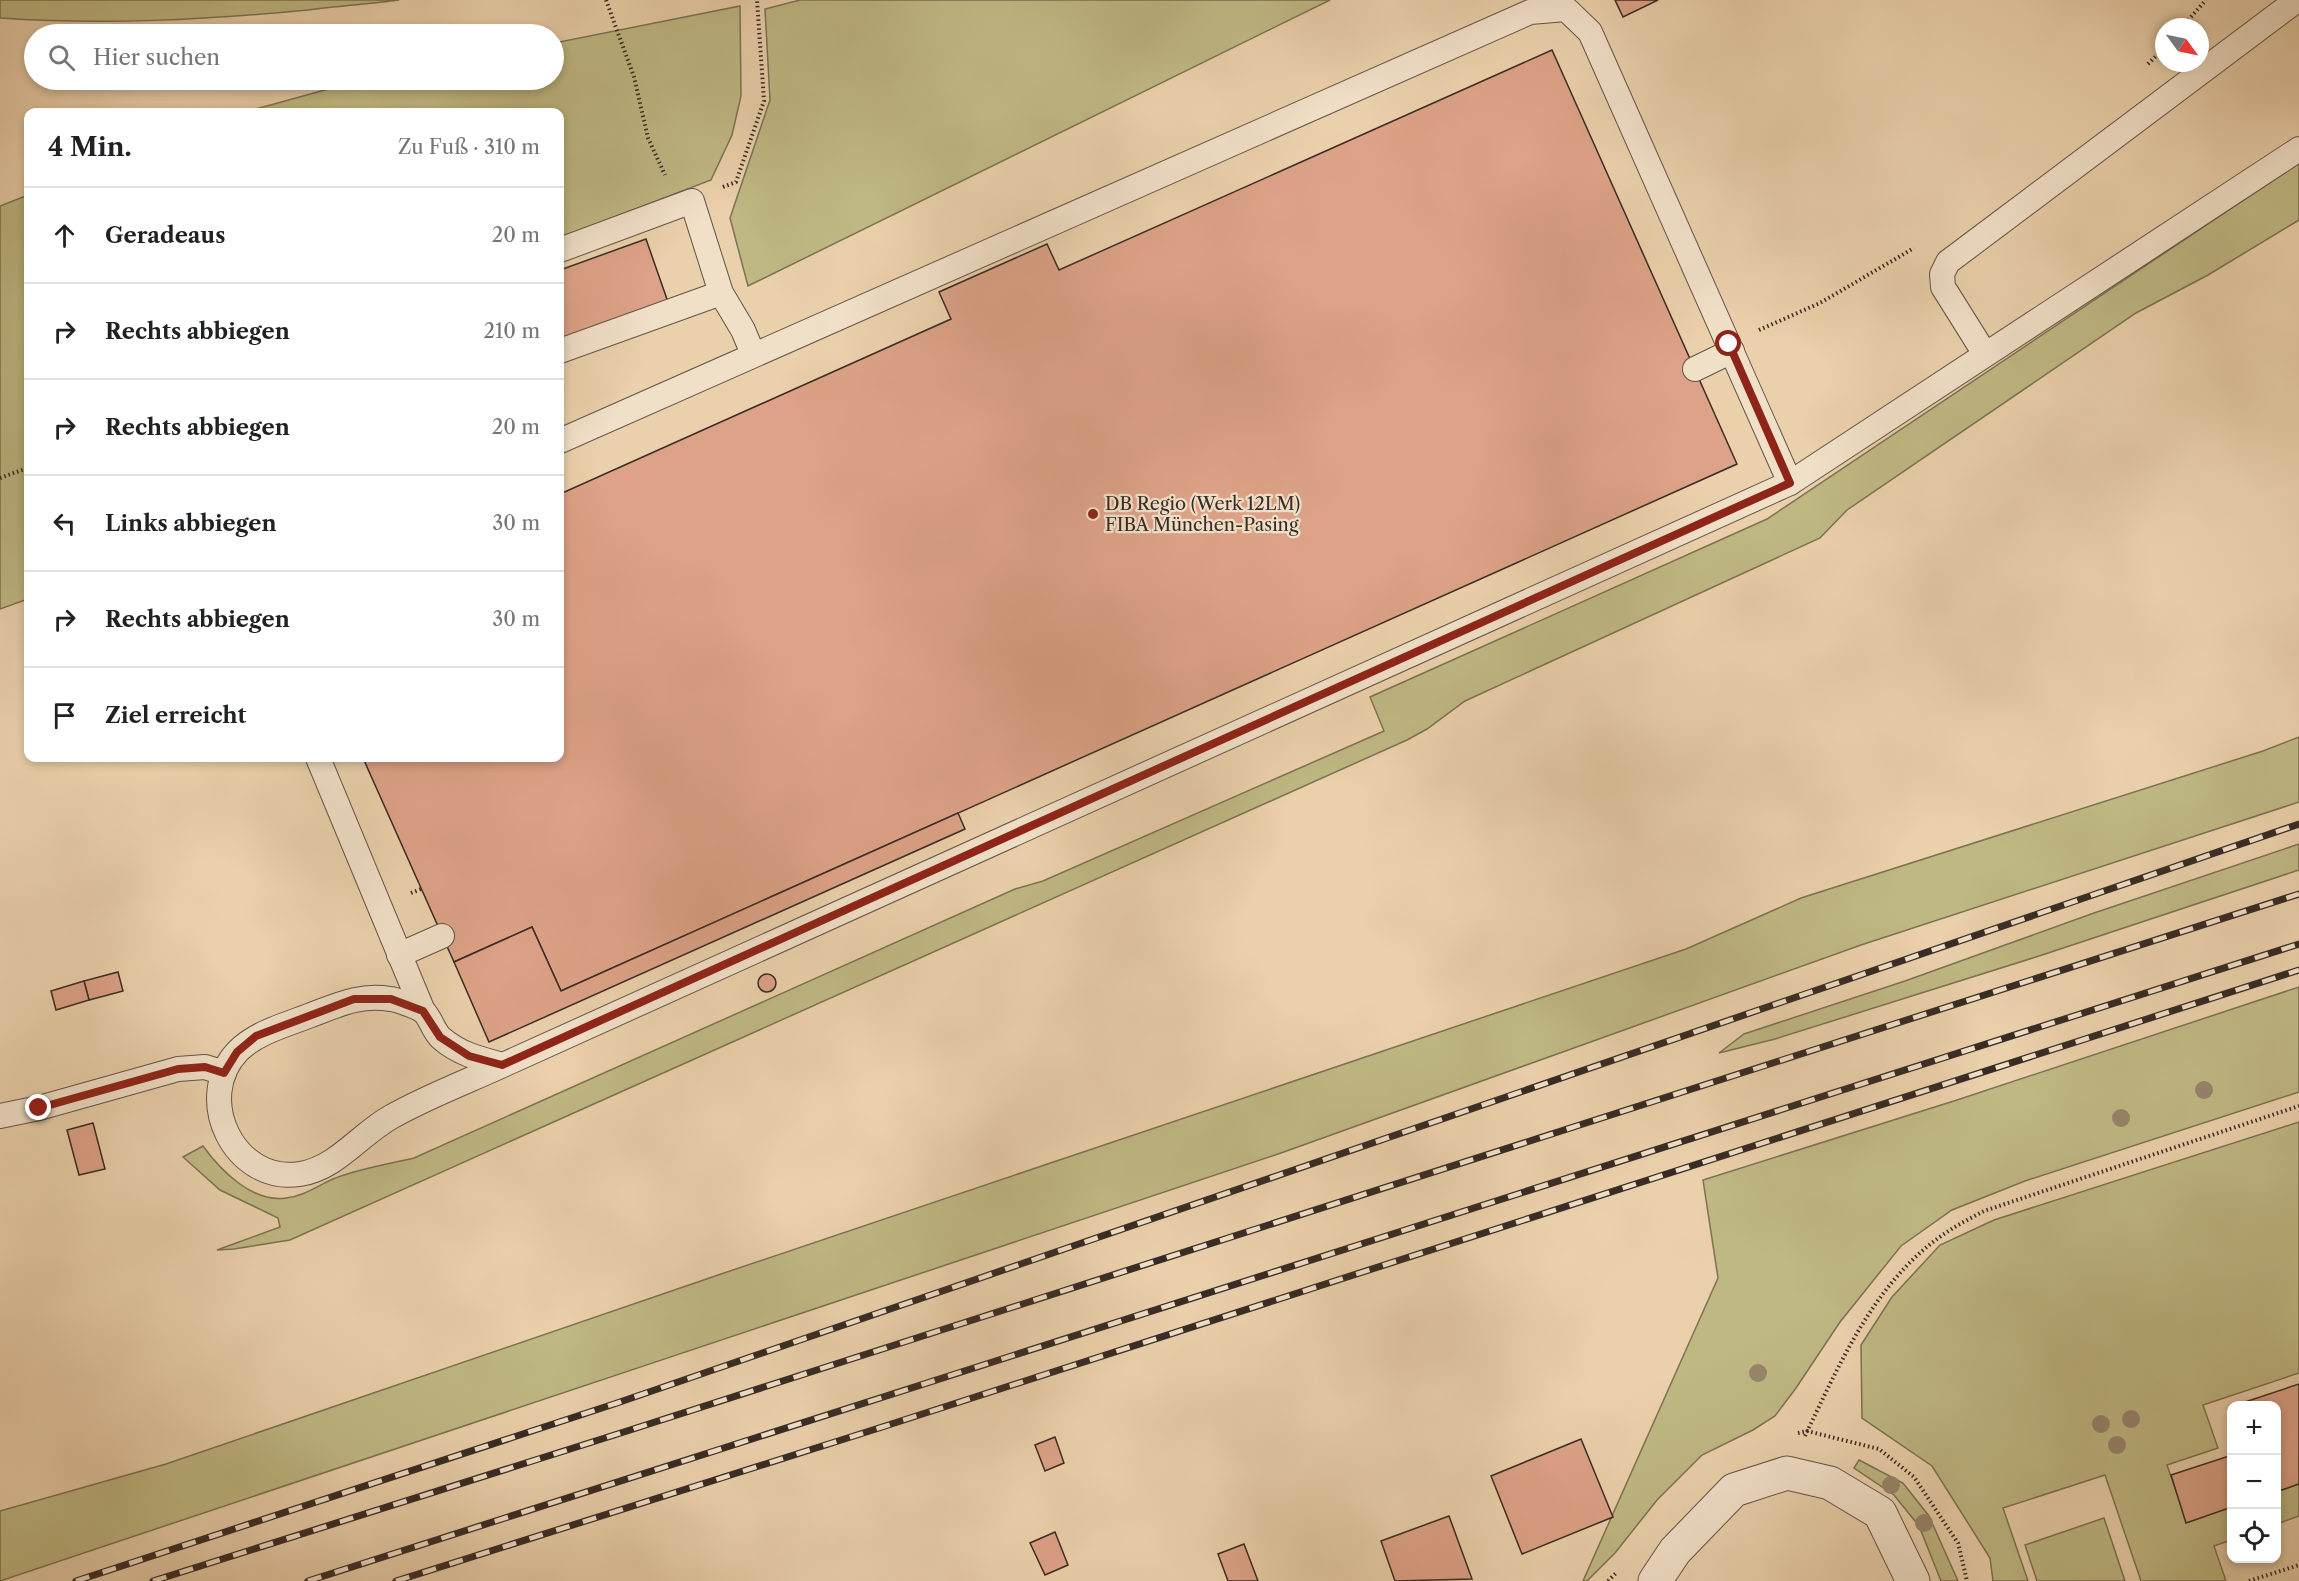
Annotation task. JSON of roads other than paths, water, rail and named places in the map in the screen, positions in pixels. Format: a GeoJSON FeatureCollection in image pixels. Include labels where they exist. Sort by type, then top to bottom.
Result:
{"type":"FeatureCollection","features":[{"type":"Feature","properties":{"kind":"street"},"geometry":{"type":"LineString","coordinates":[[1655,1581],[1675,1551],[1734,1490],[1787,1473],[1830,1482],[1880,1513],[1913,1581]]}},
{"type":"Feature","properties":{"kind":"lane"},"geometry":{"type":"LineString","coordinates":[[1985,354],[1942,287],[1942,273],[1948,262],[2297,0]]}},
{"type":"Feature","properties":{"kind":"lane"},"geometry":{"type":"LineString","coordinates":[[564,439],[1530,12],[1566,9],[1590,32],[1790,483]]}},
{"type":"Feature","properties":{"kind":"lane"},"geometry":{"type":"LineString","coordinates":[[423,1011],[391,999],[354,999],[256,1036],[237,1052],[224,1073],[218,1097],[222,1122],[232,1145],[250,1162],[273,1172],[297,1174],[321,1168],[390,1118],[502,1065],[1790,483],[2299,149]]}},
{"type":"Feature","properties":{"kind":"lane"},"geometry":{"type":"LineString","coordinates":[[564,249],[692,201],[721,293],[734,313],[753,354]]}},
{"type":"Feature","properties":{"kind":"lane"},"geometry":{"type":"LineString","coordinates":[[564,350],[721,293]]}},
{"type":"Feature","properties":{"kind":"lane"},"geometry":{"type":"LineString","coordinates":[[1695,369],[1731,351]]}},
{"type":"Feature","properties":{"kind":"lane"},"geometry":{"type":"LineString","coordinates":[[320,762],[423,1011],[440,1037],[469,1056],[502,1065]]}},
{"type":"Feature","properties":{"kind":"lane"},"geometry":{"type":"LineString","coordinates":[[399,955],[442,936]]}},
{"type":"Feature","properties":{"kind":"lane"},"geometry":{"type":"LineString","coordinates":[[0,1116],[39,1108],[178,1069],[205,1067],[224,1073]]}},
{"type":"Feature","properties":{"kind":"railway"},"geometry":{"type":"LineString","coordinates":[[76,1581],[617,1403],[2299,824]]}},
{"type":"Feature","properties":{"kind":"railway"},"geometry":{"type":"LineString","coordinates":[[153,1581],[2299,894]]}},
{"type":"Feature","properties":{"kind":"railway"},"geometry":{"type":"LineString","coordinates":[[308,1581],[2299,944]]}},
{"type":"Feature","properties":{"kind":"railway"},"geometry":{"type":"LineString","coordinates":[[396,1581],[879,1428],[2299,970]]}},
{"type":"Feature","properties":{"kind":"place","name":"DB Regio (Werk 12LM) FIBA München-Pasing"},"geometry":{"type":"Point","coordinates":[1093,514]}}]}
